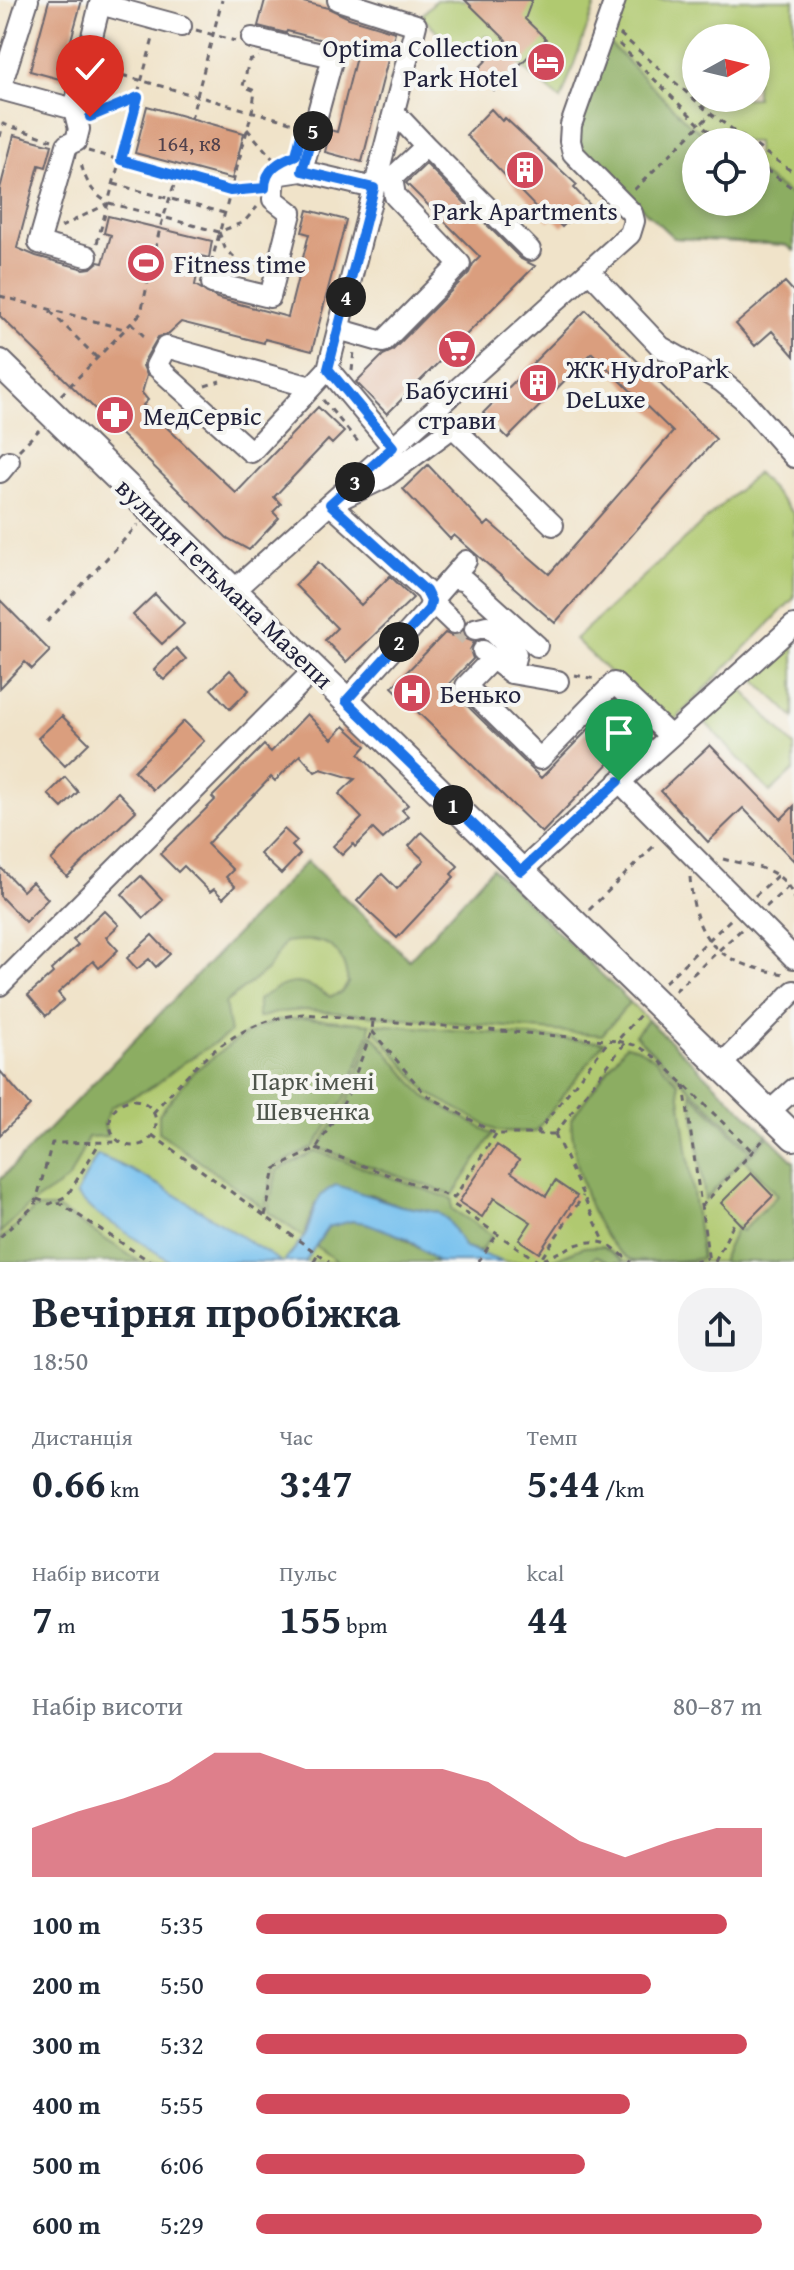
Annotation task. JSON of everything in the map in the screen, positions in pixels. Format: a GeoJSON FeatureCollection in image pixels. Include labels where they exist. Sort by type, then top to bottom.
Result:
{"type":"FeatureCollection","features":[{"type":"Feature","properties":{"kind":"main road","name":"вулиця Гетьмана Мазепи"},"geometry":{"type":"LineString","coordinates":[[0,363],[54,408],[233,591],[794,1137]]}},
{"type":"Feature","properties":{"kind":"street"},"geometry":{"type":"LineString","coordinates":[[28,0],[0,89],[82,113]]}},
{"type":"Feature","properties":{"kind":"street"},"geometry":{"type":"LineString","coordinates":[[311,387],[166,347],[156,366],[251,452],[328,369],[416,25],[338,0]]}},
{"type":"Feature","properties":{"kind":"street"},"geometry":{"type":"LineString","coordinates":[[233,591],[633,228],[632,213],[573,153],[570,141],[571,125],[615,0]]}},
{"type":"Feature","properties":{"kind":"street"},"geometry":{"type":"LineString","coordinates":[[92,250],[39,243],[67,145],[76,141],[82,113],[85,65],[100,4],[181,26]]}},
{"type":"Feature","properties":{"kind":"street"},"geometry":{"type":"LineString","coordinates":[[250,42],[333,57],[302,171]]}},
{"type":"Feature","properties":{"kind":"street"},"geometry":{"type":"LineString","coordinates":[[394,112],[530,250]]}},
{"type":"Feature","properties":{"kind":"street"},"geometry":{"type":"LineString","coordinates":[[338,329],[383,342],[460,264],[395,196],[392,178],[426,146]]}},
{"type":"Feature","properties":{"kind":"street"},"geometry":{"type":"LineString","coordinates":[[210,280],[270,297],[291,213],[273,199],[275,175],[302,171],[374,188]]}},
{"type":"Feature","properties":{"kind":"street"},"geometry":{"type":"LineString","coordinates":[[589,271],[661,347],[721,381],[743,399],[794,457]]}},
{"type":"Feature","properties":{"kind":"street"},"geometry":{"type":"LineString","coordinates":[[328,369],[393,447]]}},
{"type":"Feature","properties":{"kind":"street"},"geometry":{"type":"LineString","coordinates":[[330,504],[384,478],[453,427],[553,525]]}},
{"type":"Feature","properties":{"kind":"street"},"geometry":{"type":"LineString","coordinates":[[330,504],[426,591],[431,601],[454,623]]}},
{"type":"Feature","properties":{"kind":"street"},"geometry":{"type":"LineString","coordinates":[[346,701],[429,609],[431,601],[466,561]]}},
{"type":"Feature","properties":{"kind":"street"},"geometry":{"type":"LineString","coordinates":[[452,578],[465,581],[537,646]]}},
{"type":"Feature","properties":{"kind":"street"},"geometry":{"type":"LineString","coordinates":[[521,871],[794,625]]}},
{"type":"Feature","properties":{"kind":"street"},"geometry":{"type":"LineString","coordinates":[[475,629],[487,626],[516,654],[511,673]]}},
{"type":"Feature","properties":{"kind":"street"},"geometry":{"type":"LineString","coordinates":[[558,681],[511,673],[487,654],[466,686],[540,759],[614,683],[670,736]]}},
{"type":"Feature","properties":{"kind":"street"},"geometry":{"type":"LineString","coordinates":[[0,985],[314,670]]}},
{"type":"Feature","properties":{"kind":"street"},"geometry":{"type":"LineString","coordinates":[[619,781],[794,958]]}},
{"type":"Feature","properties":{"kind":"street"},"geometry":{"type":"LineString","coordinates":[[721,1065],[794,991]]}},
{"type":"Feature","properties":{"kind":"street"},"geometry":{"type":"LineString","coordinates":[[769,1112],[794,1089]]}},
{"type":"Feature","properties":{"kind":"path"},"geometry":{"type":"LineString","coordinates":[[191,119],[222,0]]}},
{"type":"Feature","properties":{"kind":"path"},"geometry":{"type":"LineString","coordinates":[[92,250],[109,203],[158,20]]}},
{"type":"Feature","properties":{"kind":"path"},"geometry":{"type":"LineString","coordinates":[[181,26],[250,42],[260,57],[249,61],[243,86],[255,91],[252,112],[219,232],[210,280]]}},
{"type":"Feature","properties":{"kind":"path"},"geometry":{"type":"LineString","coordinates":[[606,28],[625,37],[730,128]]}},
{"type":"Feature","properties":{"kind":"path"},"geometry":{"type":"LineString","coordinates":[[606,28],[704,128]]}},
{"type":"Feature","properties":{"kind":"path"},"geometry":{"type":"LineString","coordinates":[[85,65],[314,129]]}},
{"type":"Feature","properties":{"kind":"path"},"geometry":{"type":"LineString","coordinates":[[82,113],[138,97]]}},
{"type":"Feature","properties":{"kind":"path"},"geometry":{"type":"LineString","coordinates":[[638,187],[711,114]]}},
{"type":"Feature","properties":{"kind":"path"},"geometry":{"type":"LineString","coordinates":[[0,137],[3,124],[55,141]]}},
{"type":"Feature","properties":{"kind":"path"},"geometry":{"type":"LineString","coordinates":[[247,129],[276,163]]}},
{"type":"Feature","properties":{"kind":"path"},"geometry":{"type":"LineString","coordinates":[[77,147],[230,191],[265,188]]}},
{"type":"Feature","properties":{"kind":"path"},"geometry":{"type":"LineString","coordinates":[[770,156],[794,173]]}},
{"type":"Feature","properties":{"kind":"path"},"geometry":{"type":"LineString","coordinates":[[80,158],[85,179],[98,198],[164,218],[219,232],[244,222],[258,206]]}},
{"type":"Feature","properties":{"kind":"path"},"geometry":{"type":"LineString","coordinates":[[770,173],[794,189]]}},
{"type":"Feature","properties":{"kind":"path"},"geometry":{"type":"LineString","coordinates":[[4,466],[97,358],[141,313],[177,176]]}},
{"type":"Feature","properties":{"kind":"path"},"geometry":{"type":"LineString","coordinates":[[114,184],[224,213]]}},
{"type":"Feature","properties":{"kind":"path"},"geometry":{"type":"LineString","coordinates":[[52,232],[109,203]]}},
{"type":"Feature","properties":{"kind":"path"},"geometry":{"type":"LineString","coordinates":[[219,232],[225,248],[253,276]]}},
{"type":"Feature","properties":{"kind":"path"},"geometry":{"type":"LineString","coordinates":[[0,296],[125,329]]}},
{"type":"Feature","properties":{"kind":"path"},"geometry":{"type":"LineString","coordinates":[[47,308],[97,358]]}},
{"type":"Feature","properties":{"kind":"path"},"geometry":{"type":"LineString","coordinates":[[131,323],[155,347]]}},
{"type":"Feature","properties":{"kind":"path"},"geometry":{"type":"LineString","coordinates":[[47,622],[152,511]]}},
{"type":"Feature","properties":{"kind":"path"},"geometry":{"type":"LineString","coordinates":[[586,913],[669,831]]}},
{"type":"Feature","properties":{"kind":"path"},"geometry":{"type":"LineString","coordinates":[[688,850],[691,897],[707,942],[717,952],[752,969],[794,975]]}},
{"type":"Feature","properties":{"kind":"path"},"geometry":{"type":"LineString","coordinates":[[718,858],[779,874],[790,885],[794,899]]}},
{"type":"Feature","properties":{"kind":"path"},"geometry":{"type":"LineString","coordinates":[[670,995],[717,952],[779,874]]}},
{"type":"Feature","properties":{"kind":"path"},"geometry":{"type":"LineString","coordinates":[[661,986],[707,942],[790,885]]}},
{"type":"Feature","properties":{"kind":"path"},"geometry":{"type":"LineString","coordinates":[[617,1041],[644,1010]]}},
{"type":"Feature","properties":{"kind":"path"},"geometry":{"type":"LineString","coordinates":[[153,1113],[190,1069],[256,1024],[280,1016],[304,1014],[610,1039],[638,1046],[657,1058],[752,1151],[701,1207]]}},
{"type":"Feature","properties":{"kind":"path"},"geometry":{"type":"LineString","coordinates":[[265,1216],[275,1169],[316,1149],[346,1099],[373,1021]]}},
{"type":"Feature","properties":{"kind":"path"},"geometry":{"type":"LineString","coordinates":[[372,1031],[425,1094],[496,1134],[555,1134]]}},
{"type":"Feature","properties":{"kind":"path"},"geometry":{"type":"LineString","coordinates":[[536,1134],[610,1039]]}},
{"type":"Feature","properties":{"kind":"path"},"geometry":{"type":"LineString","coordinates":[[555,1134],[625,1043]]}},
{"type":"Feature","properties":{"kind":"path"},"geometry":{"type":"LineString","coordinates":[[684,1085],[708,1260],[694,1262]]}},
{"type":"Feature","properties":{"kind":"path"},"geometry":{"type":"LineString","coordinates":[[0,1237],[35,1205],[52,1143],[141,1144],[155,1128],[153,1113],[143,1102],[121,1103],[115,1108],[110,1122],[111,1130],[120,1142]]}},
{"type":"Feature","properties":{"kind":"path"},"geometry":{"type":"LineString","coordinates":[[496,1134],[454,1198],[454,1205],[539,1262],[583,1196]]}},
{"type":"Feature","properties":{"kind":"path"},"geometry":{"type":"LineString","coordinates":[[555,1134],[605,1243],[631,1262]]}},
{"type":"Feature","properties":{"kind":"path"},"geometry":{"type":"LineString","coordinates":[[152,1135],[329,1262]]}},
{"type":"Feature","properties":{"kind":"path"},"geometry":{"type":"LineString","coordinates":[[37,1199],[50,1204],[67,1196],[100,1142]]}},
{"type":"Feature","properties":{"kind":"path"},"geometry":{"type":"LineString","coordinates":[[316,1149],[454,1198]]}},
{"type":"Feature","properties":{"kind":"path"},"geometry":{"type":"LineString","coordinates":[[58,1202],[151,1262]]}},
{"type":"Feature","properties":{"kind":"path"},"geometry":{"type":"LineString","coordinates":[[715,1262],[734,1223]]}},
{"type":"Feature","properties":{"kind":"path"},"geometry":{"type":"LineString","coordinates":[[478,1262],[497,1234]]}},
{"type":"Feature","properties":{"kind":"path"},"geometry":{"type":"LineString","coordinates":[[539,1262],[570,1247],[605,1243]]}},
{"type":"Feature","properties":{"kind":"path"},"geometry":{"type":"LineString","coordinates":[[314,1262],[318,1254]]}},
{"type":"Feature","properties":{"kind":"green space","name":"Optima Collection Park Hotel"},"geometry":{"type":"Polygon","coordinates":[[[436,0],[597,0],[561,100],[486,36],[463,57],[421,16],[436,0]]]}},
{"type":"Feature","properties":{"kind":"green space"},"geometry":{"type":"Polygon","coordinates":[[[623,0],[794,0],[794,251],[786,245],[674,238],[585,155],[579,121],[623,0]]]}},
{"type":"Feature","properties":{"kind":"green space"},"geometry":{"type":"Polygon","coordinates":[[[607,41],[695,128],[682,128],[682,216],[770,216],[770,181],[794,197],[794,251],[786,245],[674,238],[585,155],[578,138],[579,121],[607,41]]]}},
{"type":"Feature","properties":{"kind":"green space"},"geometry":{"type":"Polygon","coordinates":[[[757,473],[794,514],[794,598],[667,728],[575,639],[757,473]]]}},
{"type":"Feature","properties":{"kind":"green space"},"geometry":{"type":"Polygon","coordinates":[[[794,638],[794,718],[754,679],[794,638]]]}},
{"type":"Feature","properties":{"kind":"green space"},"geometry":{"type":"Polygon","coordinates":[[[738,685],[794,746],[794,770],[770,792],[702,719],[738,685]]]}},
{"type":"Feature","properties":{"kind":"green space","name":"Парк імені Шевченка"},"geometry":{"type":"Polygon","coordinates":[[[307,861],[409,960],[492,868],[794,1162],[794,1262],[0,1262],[0,1180],[307,861]]]}},
{"type":"Feature","properties":{"kind":"green space"},"geometry":{"type":"Polygon","coordinates":[[[307,861],[409,960],[492,868],[630,1002],[602,1035],[306,1010],[258,1018],[258,1000],[277,988],[302,984],[330,997],[341,993],[348,983],[341,958],[328,945],[310,940],[285,942],[267,970],[225,1003],[230,1033],[154,1086],[111,1107],[104,1123],[107,1136],[88,1137],[69,1179],[31,1204],[0,1233],[0,1180],[307,861]]]}},
{"type":"Feature","properties":{"kind":"green space"},"geometry":{"type":"Polygon","coordinates":[[[306,1018],[370,1024],[370,1031],[345,1098],[314,1147],[274,1167],[265,1209],[159,1132],[159,1114],[193,1072],[236,1040],[258,1027],[281,1020],[306,1018]]]}},
{"type":"Feature","properties":{"kind":"green space"},"geometry":{"type":"Polygon","coordinates":[[[648,1020],[767,1134],[752,1149],[635,1035],[648,1020]]]}},
{"type":"Feature","properties":{"kind":"green space"},"geometry":{"type":"Polygon","coordinates":[[[375,1024],[604,1042],[535,1132],[497,1131],[427,1092],[375,1030],[375,1024]]]}},
{"type":"Feature","properties":{"kind":"green space"},"geometry":{"type":"Polygon","coordinates":[[[372,1034],[424,1096],[493,1134],[453,1195],[318,1148],[348,1100],[372,1034]]]}},
{"type":"Feature","properties":{"kind":"green space"},"geometry":{"type":"Polygon","coordinates":[[[626,1045],[638,1048],[655,1059],[678,1082],[702,1258],[634,1261],[619,1251],[607,1237],[588,1199],[576,1156],[571,1119],[626,1045]]]}},
{"type":"Feature","properties":{"kind":"green space"},"geometry":{"type":"Polygon","coordinates":[[[691,1093],[750,1151],[705,1200],[691,1093]]]}},
{"type":"Feature","properties":{"kind":"green space"},"geometry":{"type":"Polygon","coordinates":[[[768,1136],[794,1162],[794,1262],[721,1262],[737,1227],[742,1231],[778,1195],[745,1160],[768,1136]]]}},
{"type":"Feature","properties":{"kind":"green space"},"geometry":{"type":"Polygon","coordinates":[[[316,1151],[452,1199],[452,1209],[492,1235],[480,1252],[465,1248],[448,1220],[437,1212],[401,1206],[370,1194],[315,1204],[304,1237],[268,1212],[277,1170],[316,1151]]]}},
{"type":"Feature","properties":{"kind":"green space"},"geometry":{"type":"Polygon","coordinates":[[[36,1208],[57,1208],[140,1262],[0,1262],[0,1240],[36,1208]]]}},
{"type":"Feature","properties":{"kind":"green space"},"geometry":{"type":"Polygon","coordinates":[[[352,1221],[387,1230],[438,1262],[338,1262],[316,1246],[328,1227],[352,1221]]]}},
{"type":"Feature","properties":{"kind":"green space"},"geometry":{"type":"Polygon","coordinates":[[[602,1246],[625,1262],[610,1262],[597,1256],[588,1262],[547,1262],[584,1247],[602,1246]]]}},
{"type":"Feature","properties":{"kind":"water"},"geometry":{"type":"Polygon","coordinates":[[[97,1155],[169,1191],[282,1262],[171,1262],[93,1211],[76,1195],[97,1155]]]}},
{"type":"Feature","properties":{"kind":"water"},"geometry":{"type":"Polygon","coordinates":[[[336,1185],[401,1206],[437,1212],[448,1220],[465,1248],[503,1262],[438,1262],[406,1238],[352,1221],[328,1227],[305,1262],[284,1262],[305,1235],[319,1199],[336,1185]]]}},
{"type":"Feature","properties":{"kind":"building"},"geometry":{"type":"Polygon","coordinates":[[[49,0],[82,0],[66,58],[73,59],[67,81],[30,71],[49,0]]]}},
{"type":"Feature","properties":{"kind":"building"},"geometry":{"type":"Polygon","coordinates":[[[265,0],[295,0],[328,8],[395,32],[362,162],[325,152],[330,130],[337,132],[358,49],[258,26],[265,0]]]}},
{"type":"Feature","properties":{"kind":"building"},"geometry":{"type":"Polygon","coordinates":[[[465,0],[532,0],[525,19],[546,39],[494,90],[475,72],[506,40],[465,0]]]}},
{"type":"Feature","properties":{"kind":"building"},"geometry":{"type":"Polygon","coordinates":[[[147,106],[244,133],[232,179],[135,153],[147,106]]]}},
{"type":"Feature","properties":{"kind":"building","name":"Park Apartments"},"geometry":{"type":"Polygon","coordinates":[[[491,109],[502,121],[505,118],[577,185],[574,188],[590,205],[577,219],[573,216],[562,227],[553,218],[549,221],[466,135],[491,109]]]}},
{"type":"Feature","properties":{"kind":"building"},"geometry":{"type":"Polygon","coordinates":[[[14,135],[52,145],[46,167],[39,165],[17,248],[84,269],[98,262],[103,263],[111,235],[104,233],[108,216],[212,241],[209,258],[201,256],[195,285],[217,298],[288,317],[309,234],[302,232],[308,210],[346,220],[312,351],[265,339],[264,343],[181,322],[168,334],[158,337],[144,361],[147,375],[142,393],[148,400],[143,405],[236,493],[318,407],[344,432],[332,444],[328,440],[274,497],[281,504],[273,512],[279,518],[249,550],[227,538],[0,316],[0,189],[14,135]]]}},
{"type":"Feature","properties":{"kind":"building"},"geometry":{"type":"Polygon","coordinates":[[[426,164],[521,259],[535,266],[387,414],[356,382],[383,355],[392,351],[469,273],[480,257],[406,183],[426,164]]]}},
{"type":"Feature","properties":{"kind":"building"},"geometry":{"type":"Polygon","coordinates":[[[785,282],[794,292],[794,356],[772,331],[755,346],[736,324],[785,282]]]}},
{"type":"Feature","properties":{"kind":"building"},"geometry":{"type":"Polygon","coordinates":[[[586,310],[716,439],[555,623],[454,535],[450,539],[403,489],[428,465],[485,526],[489,522],[549,574],[673,432],[592,353],[508,438],[483,413],[586,310]]]}},
{"type":"Feature","properties":{"kind":"building"},"geometry":{"type":"Polygon","coordinates":[[[318,562],[361,605],[390,576],[413,598],[346,662],[325,640],[337,628],[295,585],[318,562]]]}},
{"type":"Feature","properties":{"kind":"building"},"geometry":{"type":"Polygon","coordinates":[[[155,594],[184,624],[162,644],[133,615],[155,594]]]}},
{"type":"Feature","properties":{"kind":"building"},"geometry":{"type":"Polygon","coordinates":[[[0,600],[50,651],[32,669],[25,662],[0,688],[0,600]]]}},
{"type":"Feature","properties":{"kind":"building"},"geometry":{"type":"Polygon","coordinates":[[[445,633],[452,636],[463,633],[466,639],[474,642],[470,650],[473,659],[447,686],[541,778],[615,702],[643,728],[542,833],[392,687],[445,633]]]}},
{"type":"Feature","properties":{"kind":"building"},"geometry":{"type":"Polygon","coordinates":[[[176,648],[186,659],[164,680],[154,670],[176,648]]]}},
{"type":"Feature","properties":{"kind":"building"},"geometry":{"type":"Polygon","coordinates":[[[230,670],[249,690],[230,709],[211,689],[230,670]]]}},
{"type":"Feature","properties":{"kind":"building"},"geometry":{"type":"Polygon","coordinates":[[[307,714],[332,739],[344,726],[366,746],[359,754],[408,805],[402,810],[408,816],[383,839],[373,829],[342,855],[333,846],[362,818],[339,794],[355,779],[321,769],[315,772],[300,755],[275,781],[271,777],[207,844],[233,870],[226,877],[235,886],[223,898],[214,889],[210,892],[184,866],[178,872],[160,854],[215,800],[212,797],[264,745],[271,752],[307,714]]]}},
{"type":"Feature","properties":{"kind":"building"},"geometry":{"type":"Polygon","coordinates":[[[62,716],[89,743],[65,766],[38,738],[62,716]]]}},
{"type":"Feature","properties":{"kind":"building"},"geometry":{"type":"Polygon","coordinates":[[[184,721],[204,741],[153,790],[134,771],[184,721]]]}},
{"type":"Feature","properties":{"kind":"building"},"geometry":{"type":"Polygon","coordinates":[[[710,745],[781,819],[794,806],[794,861],[743,808],[708,842],[661,791],[710,745]]]}},
{"type":"Feature","properties":{"kind":"building"},"geometry":{"type":"Polygon","coordinates":[[[65,777],[78,792],[62,808],[48,794],[65,777]]]}},
{"type":"Feature","properties":{"kind":"building"},"geometry":{"type":"Polygon","coordinates":[[[118,792],[136,811],[67,877],[51,860],[118,792]]]}},
{"type":"Feature","properties":{"kind":"building"},"geometry":{"type":"Polygon","coordinates":[[[284,829],[297,841],[292,846],[300,854],[281,874],[260,854],[284,829]]]}},
{"type":"Feature","properties":{"kind":"building"},"geometry":{"type":"Polygon","coordinates":[[[422,832],[458,866],[451,874],[454,877],[397,938],[357,901],[382,874],[397,889],[424,860],[409,846],[422,832]]]}},
{"type":"Feature","properties":{"kind":"building"},"geometry":{"type":"Polygon","coordinates":[[[0,867],[23,891],[32,882],[48,899],[25,922],[0,896],[0,867]]]}},
{"type":"Feature","properties":{"kind":"building"},"geometry":{"type":"Polygon","coordinates":[[[141,876],[163,900],[144,918],[122,894],[141,876]]]}},
{"type":"Feature","properties":{"kind":"building"},"geometry":{"type":"Polygon","coordinates":[[[104,910],[119,925],[106,937],[118,950],[99,968],[93,961],[58,993],[64,1000],[46,1016],[28,995],[53,973],[51,970],[78,945],[73,940],[104,910]]]}},
{"type":"Feature","properties":{"kind":"building"},"geometry":{"type":"Polygon","coordinates":[[[152,935],[170,954],[156,967],[149,959],[137,969],[127,958],[152,935]]]}},
{"type":"Feature","properties":{"kind":"building"},"geometry":{"type":"Polygon","coordinates":[[[0,1071],[30,1106],[0,1135],[0,1071]]]}},
{"type":"Feature","properties":{"kind":"building"},"geometry":{"type":"Polygon","coordinates":[[[497,1145],[519,1160],[511,1172],[546,1196],[555,1181],[577,1196],[539,1253],[519,1240],[531,1222],[494,1198],[482,1217],[459,1202],[497,1145]]]}},
{"type":"Feature","properties":{"kind":"building"},"geometry":{"type":"Polygon","coordinates":[[[751,1173],[773,1196],[743,1226],[721,1203],[751,1173]]]}},
{"type":"Feature","properties":{"kind":"tunnel"},"geometry":{"type":"LineString","coordinates":[[454,623],[482,650]]}},
{"type":"Feature","properties":{"kind":"place","name":"Optima Collection Park Hotel"},"geometry":{"type":"Point","coordinates":[546,62]}},
{"type":"Feature","properties":{"kind":"place","name":"Park Apartments"},"geometry":{"type":"Point","coordinates":[525,170]}},
{"type":"Feature","properties":{"kind":"place","name":"Fitness time"},"geometry":{"type":"Point","coordinates":[146,263]}},
{"type":"Feature","properties":{"kind":"place","name":"Бабусині страви"},"geometry":{"type":"Point","coordinates":[457,349]}},
{"type":"Feature","properties":{"kind":"place","name":"ЖК HydroPark DeLuxe"},"geometry":{"type":"Point","coordinates":[538,383]}},
{"type":"Feature","properties":{"kind":"place","name":"МедСервіс"},"geometry":{"type":"Point","coordinates":[115,415]}},
{"type":"Feature","properties":{"kind":"place","name":"Бенько"},"geometry":{"type":"Point","coordinates":[412,693]}},
{"type":"Feature","properties":{"kind":"route"},"geometry":{"type":"LineString","coordinates":[[90,117],[138,97],[121,160],[230,191],[265,188],[264,183],[276,163],[296,155],[303,126],[314,129],[302,171],[374,188],[328,369],[393,447],[330,504],[426,591],[431,601],[429,609],[346,701],[521,871],[619,781]]}}]}
